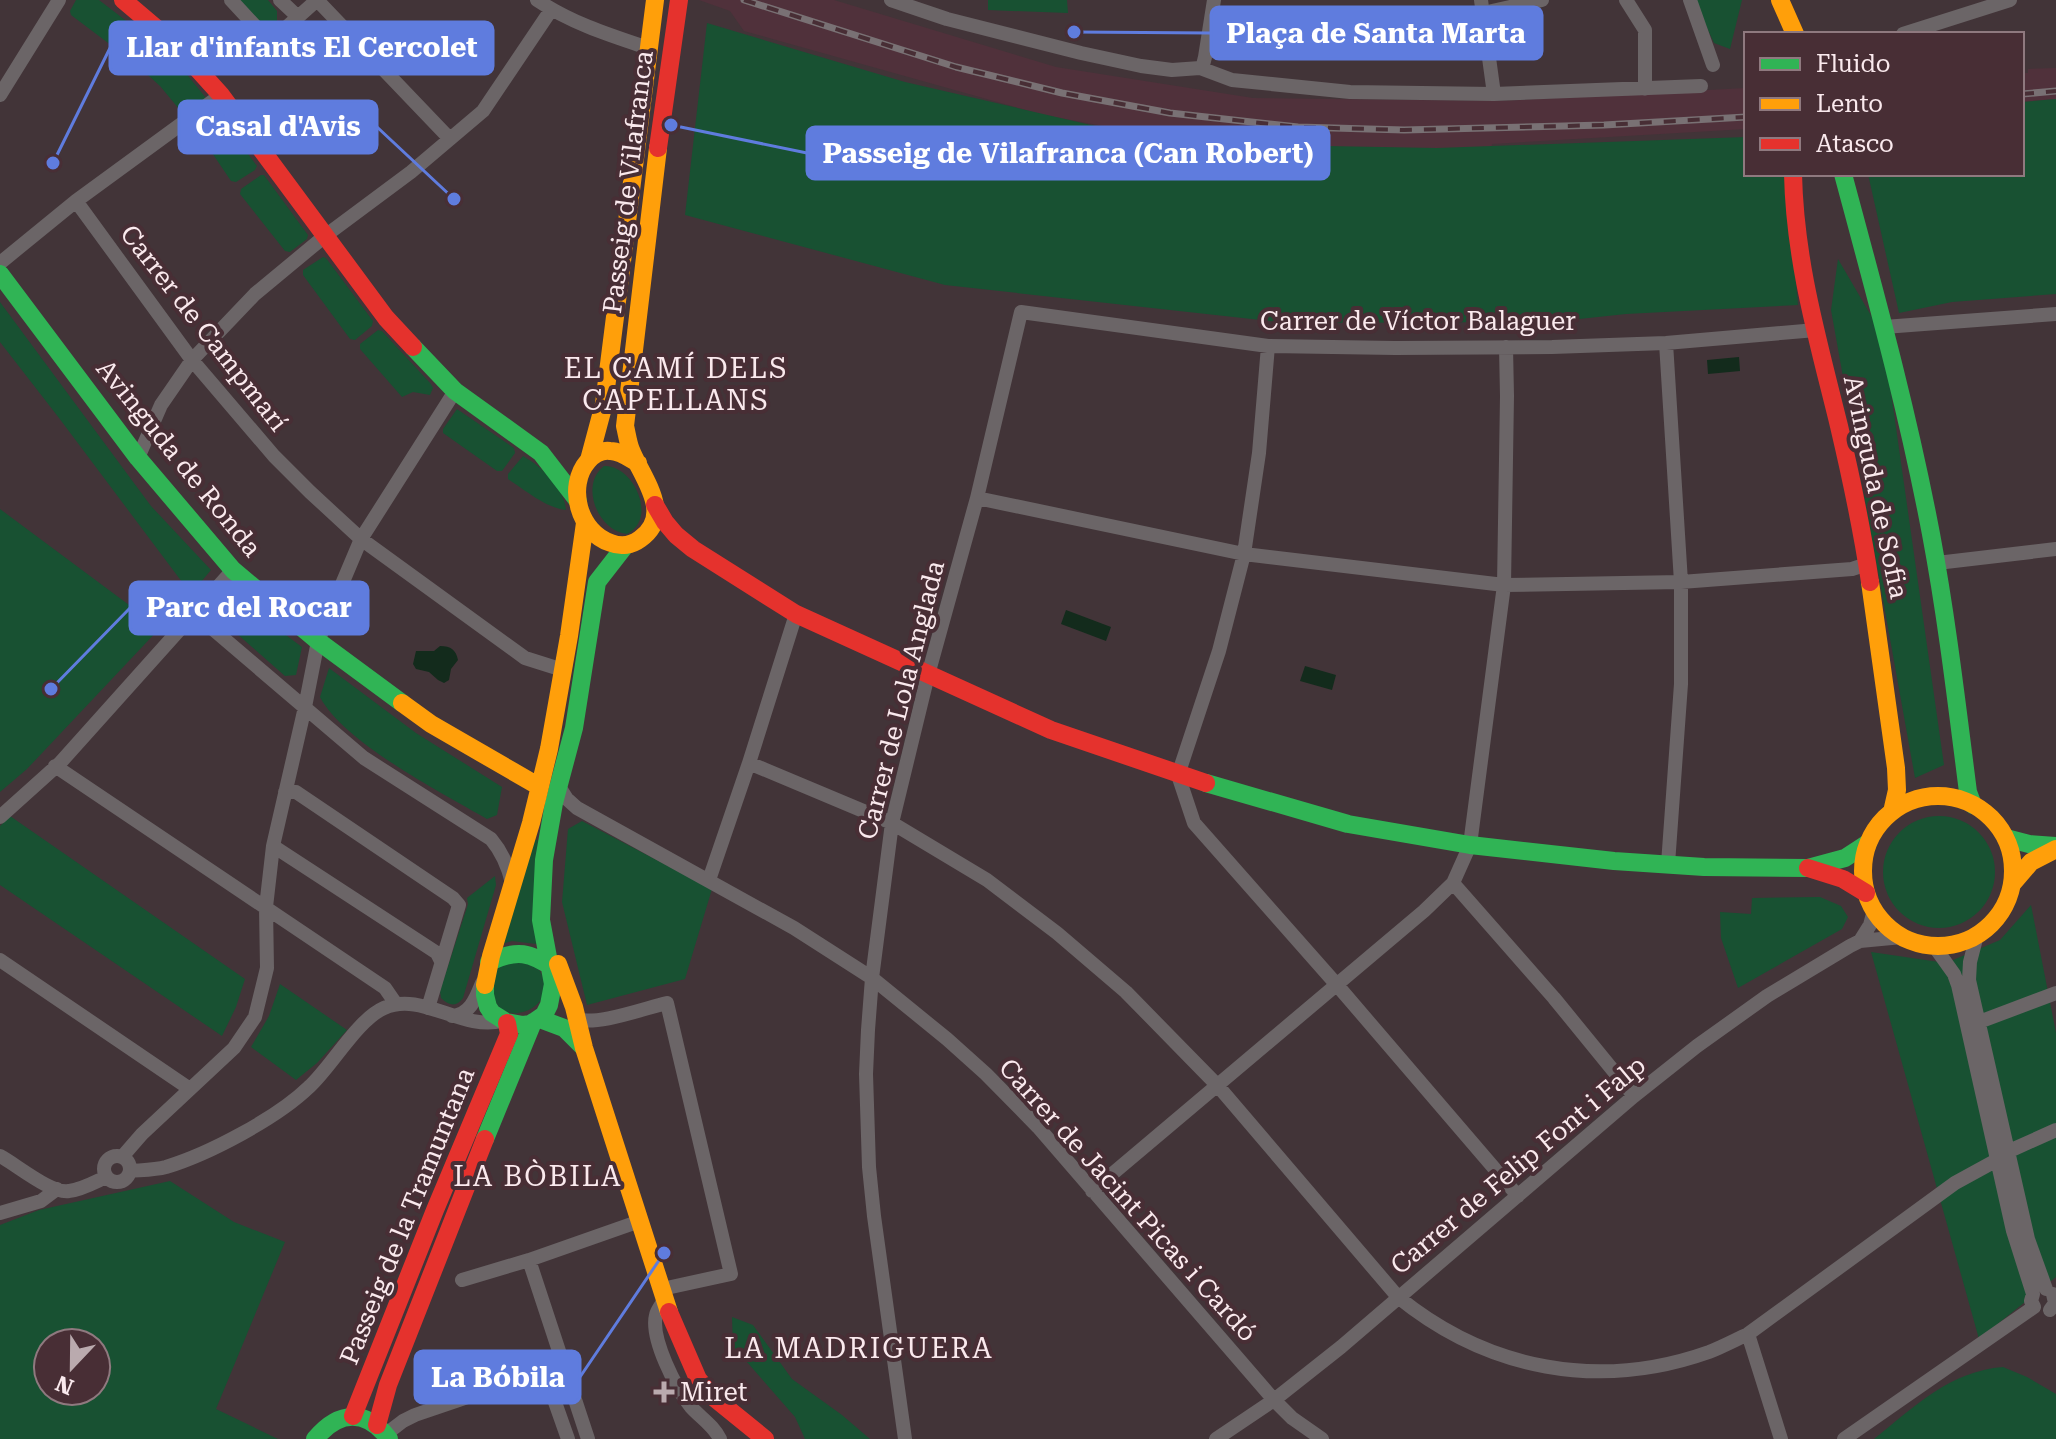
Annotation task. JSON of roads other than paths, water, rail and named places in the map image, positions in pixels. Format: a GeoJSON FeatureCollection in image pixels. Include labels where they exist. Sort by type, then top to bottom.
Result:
{"type":"FeatureCollection","features":[{"type":"Feature","properties":{"kind":"street"},"geometry":{"type":"LineString","coordinates":[[0,95],[59,0]]}},
{"type":"Feature","properties":{"kind":"street"},"geometry":{"type":"LineString","coordinates":[[123,0],[142,6],[200,69],[386,318],[455,391],[541,453],[567,463],[588,462]]}},
{"type":"Feature","properties":{"kind":"street"},"geometry":{"type":"LineString","coordinates":[[231,0],[270,42],[317,0],[450,139]]}},
{"type":"Feature","properties":{"kind":"street"},"geometry":{"type":"LineString","coordinates":[[280,0],[297,16]]}},
{"type":"Feature","properties":{"kind":"street"},"geometry":{"type":"LineString","coordinates":[[537,0],[595,31],[648,48]]}},
{"type":"Feature","properties":{"kind":"street","name":"Passeig de Vilafranca"},"geometry":{"type":"LineString","coordinates":[[588,462],[604,404],[655,0]]}},
{"type":"Feature","properties":{"kind":"street","name":"Passeig de Vilafranca"},"geometry":{"type":"LineString","coordinates":[[638,463],[631,453],[625,426],[650,202],[679,0]]}},
{"type":"Feature","properties":{"kind":"street"},"geometry":{"type":"LineString","coordinates":[[891,0],[947,19],[1096,56],[1172,70],[1200,68],[1232,80],[1350,92],[1494,94],[1701,86]]}},
{"type":"Feature","properties":{"kind":"street"},"geometry":{"type":"LineString","coordinates":[[1200,68],[1205,57],[1214,0]]}},
{"type":"Feature","properties":{"kind":"street"},"geometry":{"type":"LineString","coordinates":[[1494,94],[1482,6],[1542,0]]}},
{"type":"Feature","properties":{"kind":"street"},"geometry":{"type":"LineString","coordinates":[[1626,0],[1645,30],[1645,89]]}},
{"type":"Feature","properties":{"kind":"street"},"geometry":{"type":"LineString","coordinates":[[1690,0],[1713,65]]}},
{"type":"Feature","properties":{"kind":"street"},"geometry":{"type":"LineString","coordinates":[[1773,0],[1782,32]]}},
{"type":"Feature","properties":{"kind":"street"},"geometry":{"type":"LineString","coordinates":[[1780,0],[1794,32]]}},
{"type":"Feature","properties":{"kind":"street"},"geometry":{"type":"LineString","coordinates":[[1909,32],[2010,0]]}},
{"type":"Feature","properties":{"kind":"street"},"geometry":{"type":"LineString","coordinates":[[138,458],[161,405],[192,360],[255,294],[325,236],[411,172],[483,111],[551,10]]}},
{"type":"Feature","properties":{"kind":"street"},"geometry":{"type":"LineString","coordinates":[[0,263],[76,201],[221,95]]}},
{"type":"Feature","properties":{"kind":"street","name":"Avinguda de Sofia"},"geometry":{"type":"LineString","coordinates":[[1793,176],[1800,259],[1847,457],[1867,561],[1896,768],[1897,790],[1892,812]]}},
{"type":"Feature","properties":{"kind":"street","name":"Avinguda de Sofia"},"geometry":{"type":"LineString","coordinates":[[1844,176],[1911,435],[1937,563],[1968,792],[1973,805]]}},
{"type":"Feature","properties":{"kind":"street","name":"Carrer de Campmarí"},"geometry":{"type":"LineString","coordinates":[[76,201],[192,360],[274,456],[361,539],[525,658],[563,670]]}},
{"type":"Feature","properties":{"kind":"street","name":"Avinguda de Ronda"},"geometry":{"type":"LineString","coordinates":[[0,274],[138,458],[233,570],[318,641],[431,724],[533,783],[549,784]]}},
{"type":"Feature","properties":{"kind":"street","name":"Carrer de Víctor Balaguer"},"geometry":{"type":"LineString","coordinates":[[1021,312],[1268,346],[1426,348],[1666,343],[1816,330]]}},
{"type":"Feature","properties":{"kind":"street","name":"Carrer de Lola Anglada"},"geometry":{"type":"LineString","coordinates":[[905,1439],[869,1167],[866,1074],[872,978],[892,823],[928,675],[977,498],[1021,312]]}},
{"type":"Feature","properties":{"kind":"street"},"geometry":{"type":"LineString","coordinates":[[1884,327],[2056,314]]}},
{"type":"Feature","properties":{"kind":"street"},"geometry":{"type":"LineString","coordinates":[[1666,343],[1681,582],[1681,684],[1668,864]]}},
{"type":"Feature","properties":{"kind":"street"},"geometry":{"type":"LineString","coordinates":[[1268,346],[1259,453],[1244,554],[1219,651],[1178,775],[1194,823],[1518,1196]]}},
{"type":"Feature","properties":{"kind":"street"},"geometry":{"type":"LineString","coordinates":[[1092,1191],[1424,911],[1453,883],[1470,845],[1504,585],[1506,347]]}},
{"type":"Feature","properties":{"kind":"street"},"geometry":{"type":"LineString","coordinates":[[122,1157],[142,1134],[234,1048],[255,1017],[267,968],[266,907],[273,846],[318,641],[361,539],[455,391]]}},
{"type":"Feature","properties":{"kind":"street"},"geometry":{"type":"LineString","coordinates":[[506,1026],[488,1007],[484,987],[487,969],[530,824],[574,728],[597,582],[615,557],[634,542],[650,530],[654,520],[652,489],[638,463],[617,452],[603,451],[588,462],[579,476],[576,489],[585,523],[594,535],[604,542],[634,542],[665,539],[693,549]]}},
{"type":"Feature","properties":{"kind":"street"},"geometry":{"type":"LineString","coordinates":[[541,453],[578,501]]}},
{"type":"Feature","properties":{"kind":"street"},"geometry":{"type":"LineString","coordinates":[[977,498],[1244,554],[1504,585],[1681,582],[1852,569],[1867,561]]}},
{"type":"Feature","properties":{"kind":"street"},"geometry":{"type":"LineString","coordinates":[[655,505],[670,529],[693,549],[796,614],[928,675],[1051,730],[1178,775],[1348,824],[1470,845],[1614,861],[1808,868],[1843,879],[1870,901],[1886,925],[1902,937],[1934,946],[1957,944],[1977,935],[1994,921],[2006,903],[2013,883],[2013,861],[2006,838],[1992,819],[1973,805],[1953,797],[1932,796],[1911,801],[1892,812],[1878,826],[1868,843],[1863,868],[1870,901],[1870,925],[1860,941]]}},
{"type":"Feature","properties":{"kind":"street"},"geometry":{"type":"LineString","coordinates":[[585,523],[574,608],[549,746],[550,821],[542,877],[541,920],[555,970],[576,1019],[663,1294],[698,1379],[712,1396],[763,1439]]}},
{"type":"Feature","properties":{"kind":"street"},"geometry":{"type":"LineString","coordinates":[[1937,563],[2056,549]]}},
{"type":"Feature","properties":{"kind":"street"},"geometry":{"type":"LineString","coordinates":[[0,817],[55,766],[233,570]]}},
{"type":"Feature","properties":{"kind":"street"},"geometry":{"type":"LineString","coordinates":[[194,613],[364,758],[491,839],[505,860],[512,883]]}},
{"type":"Feature","properties":{"kind":"street"},"geometry":{"type":"LineString","coordinates":[[709,880],[796,614]]}},
{"type":"Feature","properties":{"kind":"street"},"geometry":{"type":"LineString","coordinates":[[749,763],[892,823],[987,880],[1057,933],[1126,992],[1218,1086],[1398,1297],[1420,1316],[1450,1333],[1535,1366],[1607,1372],[1651,1368],[1710,1351],[1748,1334],[1955,1183],[2056,1130]]}},
{"type":"Feature","properties":{"kind":"street"},"geometry":{"type":"LineString","coordinates":[[55,766],[385,988],[396,1004]]}},
{"type":"Feature","properties":{"kind":"street","name":"Carrer de Jacint Picas i Cardó"},"geometry":{"type":"LineString","coordinates":[[549,784],[577,808],[794,928],[872,978],[947,1039],[1038,1127],[1274,1400],[1292,1418],[1322,1439]]}},
{"type":"Feature","properties":{"kind":"street"},"geometry":{"type":"LineString","coordinates":[[285,792],[296,792],[459,905],[428,1008]]}},
{"type":"Feature","properties":{"kind":"street"},"geometry":{"type":"LineString","coordinates":[[550,821],[559,811],[568,807],[577,808]]}},
{"type":"Feature","properties":{"kind":"street"},"geometry":{"type":"LineString","coordinates":[[2006,838],[2056,847]]}},
{"type":"Feature","properties":{"kind":"street"},"geometry":{"type":"LineString","coordinates":[[1808,868],[1845,858],[1868,843]]}},
{"type":"Feature","properties":{"kind":"street"},"geometry":{"type":"LineString","coordinates":[[273,846],[437,953],[441,961]]}},
{"type":"Feature","properties":{"kind":"street"},"geometry":{"type":"LineString","coordinates":[[2013,883],[2031,862],[2056,847]]}},
{"type":"Feature","properties":{"kind":"street"},"geometry":{"type":"LineString","coordinates":[[1453,883],[1554,998],[1634,1096]]}},
{"type":"Feature","properties":{"kind":"street"},"geometry":{"type":"LineString","coordinates":[[1977,935],[1969,980],[2002,1156]]}},
{"type":"Feature","properties":{"kind":"street","name":"Carrer de Felip Font i Falp"},"geometry":{"type":"LineString","coordinates":[[1216,1439],[1274,1400],[1341,1347],[1634,1096],[1697,1046],[1767,996],[1860,941],[1902,937]]}},
{"type":"Feature","properties":{"kind":"street"},"geometry":{"type":"LineString","coordinates":[[1934,946],[1958,985],[2002,1156],[2045,1295],[2055,1303],[2053,1315]]}},
{"type":"Feature","properties":{"kind":"street"},"geometry":{"type":"LineString","coordinates":[[452,1016],[462,1015],[471,1005],[487,969],[507,954],[534,956],[555,970]]}},
{"type":"Feature","properties":{"kind":"street"},"geometry":{"type":"LineString","coordinates":[[0,960],[190,1089]]}},
{"type":"Feature","properties":{"kind":"street"},"geometry":{"type":"LineString","coordinates":[[536,1020],[547,1010],[555,970]]}},
{"type":"Feature","properties":{"kind":"street"},"geometry":{"type":"LineString","coordinates":[[1979,1022],[2056,993]]}},
{"type":"Feature","properties":{"kind":"street"},"geometry":{"type":"LineString","coordinates":[[576,1019],[590,1021],[667,1003],[731,1274],[663,1294]]}},
{"type":"Feature","properties":{"kind":"street"},"geometry":{"type":"LineString","coordinates":[[130,1171],[163,1168],[189,1159],[272,1116],[309,1087],[364,1024],[379,1011],[396,1004],[428,1008],[476,1023],[506,1026],[536,1020],[549,1021],[569,1031],[584,1048]]}},
{"type":"Feature","properties":{"kind":"street","name":"Passeig de la Tramuntana"},"geometry":{"type":"LineString","coordinates":[[384,1432],[388,1385],[398,1357],[514,1065],[536,1020]]}},
{"type":"Feature","properties":{"kind":"street","name":"Passeig de la Tramuntana"},"geometry":{"type":"LineString","coordinates":[[353,1416],[506,1026]]}},
{"type":"Feature","properties":{"kind":"street"},"geometry":{"type":"LineString","coordinates":[[0,1156],[57,1189],[70,1191],[106,1177]]}},
{"type":"Feature","properties":{"kind":"street"},"geometry":{"type":"LineString","coordinates":[[114,1156],[122,1157],[130,1164],[130,1171],[122,1182],[113,1182],[106,1177],[104,1169],[107,1161],[114,1156]]}},
{"type":"Feature","properties":{"kind":"street"},"geometry":{"type":"LineString","coordinates":[[0,1213],[41,1201],[57,1189]]}},
{"type":"Feature","properties":{"kind":"street"},"geometry":{"type":"LineString","coordinates":[[462,1280],[640,1221]]}},
{"type":"Feature","properties":{"kind":"street"},"geometry":{"type":"LineString","coordinates":[[529,1260],[588,1439]]}},
{"type":"Feature","properties":{"kind":"street"},"geometry":{"type":"LineString","coordinates":[[663,1294],[656,1314],[655,1333],[669,1369],[690,1405],[723,1439],[733,1415]]}},
{"type":"Feature","properties":{"kind":"street"},"geometry":{"type":"LineString","coordinates":[[1844,1439],[2045,1295]]}},
{"type":"Feature","properties":{"kind":"street"},"geometry":{"type":"LineString","coordinates":[[1748,1334],[1781,1439]]}},
{"type":"Feature","properties":{"kind":"street"},"geometry":{"type":"LineString","coordinates":[[315,1439],[321,1429],[334,1420],[353,1416],[371,1421],[384,1432],[415,1415],[564,1364]]}},
{"type":"Feature","properties":{"kind":"street"},"geometry":{"type":"LineString","coordinates":[[544,1371],[568,1439]]}},
{"type":"Feature","properties":{"kind":"railway"},"geometry":{"type":"LineString","coordinates":[[744,0],[956,67],[1062,93],[1170,113],[1298,127],[1404,130],[1604,125],[1744,117]]}},
{"type":"Feature","properties":{"kind":"railway"},"geometry":{"type":"LineString","coordinates":[[2024,94],[2056,91]]}},
{"type":"Feature","properties":{"kind":"place","name":"Plaça de Santa Marta"},"geometry":{"type":"Point","coordinates":[1074,32]}},
{"type":"Feature","properties":{"kind":"place","name":"Passeig de Vilafranca (Can Robert)"},"geometry":{"type":"Point","coordinates":[671,125]}},
{"type":"Feature","properties":{"kind":"place","name":"Llar d'infants El Cercolet"},"geometry":{"type":"Point","coordinates":[53,163]}},
{"type":"Feature","properties":{"kind":"place","name":"Casal d'Avis"},"geometry":{"type":"Point","coordinates":[454,199]}},
{"type":"Feature","properties":{"kind":"place","name":"Parc del Rocar"},"geometry":{"type":"Point","coordinates":[51,689]}},
{"type":"Feature","properties":{"kind":"place","name":"La Bóbila"},"geometry":{"type":"Point","coordinates":[664,1253]}},
{"type":"Feature","properties":{"kind":"place","name":"Miret"},"geometry":{"type":"Point","coordinates":[664,1392]}},
{"type":"Feature","properties":{"kind":"district","name":"EL CAMÍ DELS CAPELLANS"},"geometry":{"type":"Point","coordinates":[676,384]}},
{"type":"Feature","properties":{"kind":"district","name":"LA BÒBILA"},"geometry":{"type":"Point","coordinates":[538,1176]}},
{"type":"Feature","properties":{"kind":"district","name":"LA MADRIGUERA"},"geometry":{"type":"Point","coordinates":[859,1348]}}]}
